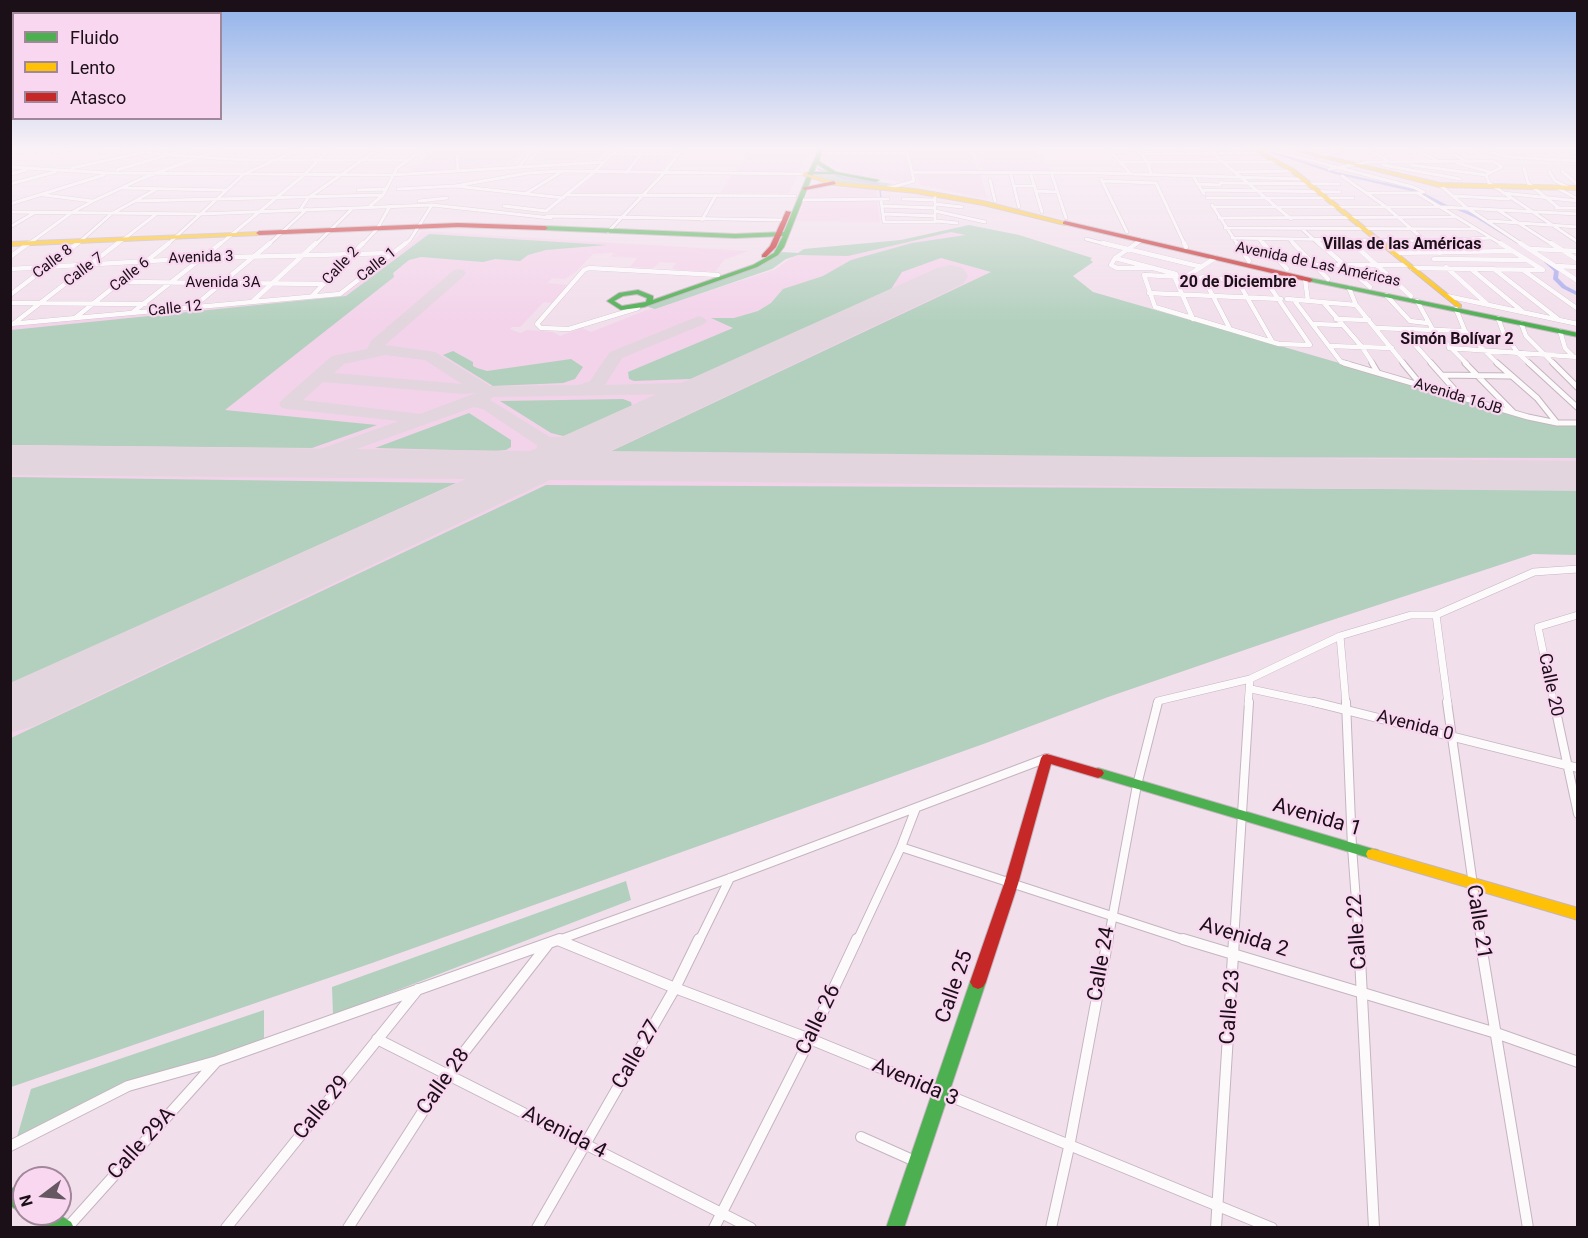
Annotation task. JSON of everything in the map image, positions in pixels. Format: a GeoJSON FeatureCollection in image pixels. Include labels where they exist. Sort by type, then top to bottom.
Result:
{"type":"FeatureCollection","features":[{"type":"Feature","properties":{"kind":"main road"},"geometry":{"type":"LineString","coordinates":[[645,302],[768,260],[779,251],[784,220],[792,207]]}},
{"type":"Feature","properties":{"kind":"main road"},"geometry":{"type":"LineString","coordinates":[[645,302],[764,256],[782,234],[793,207]]}},
{"type":"Feature","properties":{"kind":"main road","name":"Avenida de Las Américas"},"geometry":{"type":"LineString","coordinates":[[994,207],[1215,258],[1258,272],[1305,276],[1370,287],[1414,299],[1578,333]]}},
{"type":"Feature","properties":{"kind":"main road","name":"Avenida de Las Américas"},"geometry":{"type":"LineString","coordinates":[[1019,207],[1186,247],[1258,272],[1287,269],[1305,276]]}},
{"type":"Feature","properties":{"kind":"main road"},"geometry":{"type":"LineString","coordinates":[[1336,207],[1447,296],[1457,308]]}},
{"type":"Feature","properties":{"kind":"main road"},"geometry":{"type":"LineString","coordinates":[[10,244],[471,226],[735,237],[782,234]]}},
{"type":"Feature","properties":{"kind":"main road","name":"Avenida de Las Américas"},"geometry":{"type":"LineString","coordinates":[[1329,281],[1349,288],[1414,299]]}},
{"type":"Feature","properties":{"kind":"main road","name":"Avenida de Las Américas"},"geometry":{"type":"LineString","coordinates":[[1457,308],[1498,318],[1523,318],[1560,326],[1578,333]]}},
{"type":"Feature","properties":{"kind":"main road","name":"Avenida 1"},"geometry":{"type":"LineString","coordinates":[[1047,758],[1578,914]]}},
{"type":"Feature","properties":{"kind":"main road","name":"Calle 25"},"geometry":{"type":"LineString","coordinates":[[895,1227],[1011,884],[1047,758]]}},
{"type":"Feature","properties":{"kind":"street"},"geometry":{"type":"LineString","coordinates":[[10,257],[82,207]]}},
{"type":"Feature","properties":{"kind":"street","name":"Calle 8"},"geometry":{"type":"LineString","coordinates":[[10,295],[80,242],[111,214],[124,207]]}},
{"type":"Feature","properties":{"kind":"street","name":"Calle 6"},"geometry":{"type":"LineString","coordinates":[[75,318],[177,237],[208,207]]}},
{"type":"Feature","properties":{"kind":"street"},"geometry":{"type":"LineString","coordinates":[[132,313],[267,207]]}},
{"type":"Feature","properties":{"kind":"street"},"geometry":{"type":"LineString","coordinates":[[10,212],[155,215],[373,207]]}},
{"type":"Feature","properties":{"kind":"street","name":"Calle 2"},"geometry":{"type":"LineString","coordinates":[[312,296],[377,229],[390,207]]}},
{"type":"Feature","properties":{"kind":"street","name":"Calle 1"},"geometry":{"type":"LineString","coordinates":[[340,294],[410,240],[431,207]]}},
{"type":"Feature","properties":{"kind":"street"},"geometry":{"type":"LineString","coordinates":[[448,207],[551,218],[540,229]]}},
{"type":"Feature","properties":{"kind":"street"},"geometry":{"type":"LineString","coordinates":[[510,207],[546,211],[552,207]]}},
{"type":"Feature","properties":{"kind":"street"},"geometry":{"type":"LineString","coordinates":[[608,232],[631,207]]}},
{"type":"Feature","properties":{"kind":"street"},"geometry":{"type":"LineString","coordinates":[[702,220],[709,207]]}},
{"type":"Feature","properties":{"kind":"street"},"geometry":{"type":"LineString","coordinates":[[888,207],[882,207],[884,222],[957,223]]}},
{"type":"Feature","properties":{"kind":"street"},"geometry":{"type":"LineString","coordinates":[[883,214],[925,207]]}},
{"type":"Feature","properties":{"kind":"street"},"geometry":{"type":"LineString","coordinates":[[935,207],[935,222]]}},
{"type":"Feature","properties":{"kind":"street"},"geometry":{"type":"LineString","coordinates":[[940,207],[985,222]]}},
{"type":"Feature","properties":{"kind":"street"},"geometry":{"type":"LineString","coordinates":[[1040,207],[1042,212]]}},
{"type":"Feature","properties":{"kind":"street"},"geometry":{"type":"LineString","coordinates":[[1062,207],[1066,218]]}},
{"type":"Feature","properties":{"kind":"street"},"geometry":{"type":"LineString","coordinates":[[1115,207],[1127,232]]}},
{"type":"Feature","properties":{"kind":"street"},"geometry":{"type":"LineString","coordinates":[[1167,207],[1186,247]]}},
{"type":"Feature","properties":{"kind":"street"},"geometry":{"type":"LineString","coordinates":[[1258,272],[1249,278],[1144,275],[1155,307],[1272,341],[1309,346],[1284,299],[1258,272],[1225,228],[1213,207],[1347,207]]}},
{"type":"Feature","properties":{"kind":"street"},"geometry":{"type":"LineString","coordinates":[[1276,207],[1370,287]]}},
{"type":"Feature","properties":{"kind":"street"},"geometry":{"type":"LineString","coordinates":[[1386,207],[1440,253]]}},
{"type":"Feature","properties":{"kind":"street"},"geometry":{"type":"LineString","coordinates":[[1428,207],[1578,208]]}},
{"type":"Feature","properties":{"kind":"street"},"geometry":{"type":"LineString","coordinates":[[1314,264],[1543,270],[1441,207]]}},
{"type":"Feature","properties":{"kind":"street"},"geometry":{"type":"LineString","coordinates":[[253,301],[275,283],[353,208]]}},
{"type":"Feature","properties":{"kind":"street"},"geometry":{"type":"LineString","coordinates":[[1467,208],[1578,281]]}},
{"type":"Feature","properties":{"kind":"street"},"geometry":{"type":"LineString","coordinates":[[1496,208],[1578,260]]}},
{"type":"Feature","properties":{"kind":"street"},"geometry":{"type":"LineString","coordinates":[[1524,208],[1578,214]]}},
{"type":"Feature","properties":{"kind":"street"},"geometry":{"type":"LineString","coordinates":[[1524,208],[1577,241]]}},
{"type":"Feature","properties":{"kind":"street"},"geometry":{"type":"LineString","coordinates":[[193,307],[307,209]]}},
{"type":"Feature","properties":{"kind":"street"},"geometry":{"type":"LineString","coordinates":[[10,227],[35,212]]}},
{"type":"Feature","properties":{"kind":"street","name":"Calle 7"},"geometry":{"type":"LineString","coordinates":[[12,324],[155,215]]}},
{"type":"Feature","properties":{"kind":"street"},"geometry":{"type":"LineString","coordinates":[[525,215],[619,219],[784,220]]}},
{"type":"Feature","properties":{"kind":"street"},"geometry":{"type":"LineString","coordinates":[[1219,218],[1456,217]]}},
{"type":"Feature","properties":{"kind":"street"},"geometry":{"type":"LineString","coordinates":[[1488,221],[1578,227]]}},
{"type":"Feature","properties":{"kind":"street"},"geometry":{"type":"LineString","coordinates":[[1225,228],[1474,229]]}},
{"type":"Feature","properties":{"kind":"street"},"geometry":{"type":"LineString","coordinates":[[1232,238],[1427,241],[1490,238]]}},
{"type":"Feature","properties":{"kind":"street"},"geometry":{"type":"LineString","coordinates":[[1086,239],[1202,267]]}},
{"type":"Feature","properties":{"kind":"street"},"geometry":{"type":"LineString","coordinates":[[1259,239],[1287,269]]}},
{"type":"Feature","properties":{"kind":"street"},"geometry":{"type":"LineString","coordinates":[[1289,239],[1329,281]]}},
{"type":"Feature","properties":{"kind":"street"},"geometry":{"type":"LineString","coordinates":[[1347,239],[1414,299],[1433,330],[1513,413]]}},
{"type":"Feature","properties":{"kind":"street"},"geometry":{"type":"LineString","coordinates":[[1142,240],[1115,258],[1111,265],[1117,268],[1148,270],[1153,267]]}},
{"type":"Feature","properties":{"kind":"street"},"geometry":{"type":"LineString","coordinates":[[1532,249],[1578,251]]}},
{"type":"Feature","properties":{"kind":"street"},"geometry":{"type":"LineString","coordinates":[[1394,253],[1513,251]]}},
{"type":"Feature","properties":{"kind":"street","name":"Avenida 3"},"geometry":{"type":"LineString","coordinates":[[10,269],[149,260],[392,253]]}},
{"type":"Feature","properties":{"kind":"street"},"geometry":{"type":"LineString","coordinates":[[1424,253],[1447,268],[1489,305]]}},
{"type":"Feature","properties":{"kind":"street"},"geometry":{"type":"LineString","coordinates":[[1115,258],[1188,277]]}},
{"type":"Feature","properties":{"kind":"street"},"geometry":{"type":"LineString","coordinates":[[1188,277],[1215,258]]}},
{"type":"Feature","properties":{"kind":"street"},"geometry":{"type":"LineString","coordinates":[[1434,259],[1528,260]]}},
{"type":"Feature","properties":{"kind":"street"},"geometry":{"type":"LineString","coordinates":[[1554,265],[1578,267]]}},
{"type":"Feature","properties":{"kind":"street"},"geometry":{"type":"LineString","coordinates":[[645,302],[569,329],[541,328],[537,324],[584,270],[590,268],[718,275]]}},
{"type":"Feature","properties":{"kind":"street"},"geometry":{"type":"LineString","coordinates":[[1471,268],[1523,318],[1526,336],[1578,388]]}},
{"type":"Feature","properties":{"kind":"street"},"geometry":{"type":"LineString","coordinates":[[1494,269],[1560,326],[1565,348],[1576,358]]}},
{"type":"Feature","properties":{"kind":"street"},"geometry":{"type":"LineString","coordinates":[[1523,270],[1578,309]]}},
{"type":"Feature","properties":{"kind":"street"},"geometry":{"type":"LineString","coordinates":[[1249,278],[1258,272]]}},
{"type":"Feature","properties":{"kind":"street"},"geometry":{"type":"LineString","coordinates":[[1174,276],[1193,319]]}},
{"type":"Feature","properties":{"kind":"street"},"geometry":{"type":"LineString","coordinates":[[1305,276],[1308,301]]}},
{"type":"Feature","properties":{"kind":"street"},"geometry":{"type":"LineString","coordinates":[[1203,277],[1230,329]]}},
{"type":"Feature","properties":{"kind":"street"},"geometry":{"type":"LineString","coordinates":[[1236,278],[1245,298],[1272,341]]}},
{"type":"Feature","properties":{"kind":"street","name":"Avenida 3A"},"geometry":{"type":"LineString","coordinates":[[122,282],[324,284]]}},
{"type":"Feature","properties":{"kind":"street"},"geometry":{"type":"LineString","coordinates":[[1349,288],[1356,304],[1422,386]]}},
{"type":"Feature","properties":{"kind":"street"},"geometry":{"type":"LineString","coordinates":[[1149,293],[1356,304]]}},
{"type":"Feature","properties":{"kind":"street","name":"Calle 12"},"geometry":{"type":"LineString","coordinates":[[12,324],[340,294]]}},
{"type":"Feature","properties":{"kind":"street"},"geometry":{"type":"LineString","coordinates":[[1386,295],[1410,321],[1427,322]]}},
{"type":"Feature","properties":{"kind":"street"},"geometry":{"type":"LineString","coordinates":[[1447,296],[1489,305],[1523,318]]}},
{"type":"Feature","properties":{"kind":"street"},"geometry":{"type":"LineString","coordinates":[[1294,300],[1329,346],[1392,348]]}},
{"type":"Feature","properties":{"kind":"street"},"geometry":{"type":"LineString","coordinates":[[1323,302],[1362,347],[1378,373]]}},
{"type":"Feature","properties":{"kind":"street"},"geometry":{"type":"LineString","coordinates":[[10,303],[146,304]]}},
{"type":"Feature","properties":{"kind":"street"},"geometry":{"type":"LineString","coordinates":[[1457,308],[1466,331],[1510,376],[1537,398],[1557,423]]}},
{"type":"Feature","properties":{"kind":"street"},"geometry":{"type":"LineString","coordinates":[[1498,318],[1504,334],[1518,353],[1578,408]]}},
{"type":"Feature","properties":{"kind":"street"},"geometry":{"type":"LineString","coordinates":[[1336,319],[1369,320]]}},
{"type":"Feature","properties":{"kind":"street"},"geometry":{"type":"LineString","coordinates":[[1313,324],[1342,325]]}},
{"type":"Feature","properties":{"kind":"street"},"geometry":{"type":"LineString","coordinates":[[1560,326],[1578,324]]}},
{"type":"Feature","properties":{"kind":"street"},"geometry":{"type":"LineString","coordinates":[[1376,328],[1466,331]]}},
{"type":"Feature","properties":{"kind":"street"},"geometry":{"type":"LineString","coordinates":[[1401,329],[1462,398]]}},
{"type":"Feature","properties":{"kind":"street","name":"Avenida 16JB"},"geometry":{"type":"LineString","coordinates":[[1329,346],[1341,362],[1513,413],[1557,423],[1578,423]]}},
{"type":"Feature","properties":{"kind":"street"},"geometry":{"type":"LineString","coordinates":[[1449,348],[1576,358]]}},
{"type":"Feature","properties":{"kind":"street"},"geometry":{"type":"LineString","coordinates":[[1442,375],[1510,376]]}},
{"type":"Feature","properties":{"kind":"street"},"geometry":{"type":"LineString","coordinates":[[1251,684],[1340,636],[1412,615],[1436,615],[1534,572],[1578,569]]}},
{"type":"Feature","properties":{"kind":"street","name":"Calle 21"},"geometry":{"type":"LineString","coordinates":[[1436,615],[1471,883],[1528,1227]]}},
{"type":"Feature","properties":{"kind":"street","name":"Calle 20"},"geometry":{"type":"LineString","coordinates":[[1578,615],[1538,627],[1578,814]]}},
{"type":"Feature","properties":{"kind":"street","name":"Calle 22"},"geometry":{"type":"LineString","coordinates":[[1340,636],[1347,709],[1352,847],[1363,993],[1374,1227]]}},
{"type":"Feature","properties":{"kind":"street","name":"Calle 24"},"geometry":{"type":"LineString","coordinates":[[1051,1227],[1069,1147],[1137,785],[1158,701],[1231,682],[1251,684]]}},
{"type":"Feature","properties":{"kind":"street","name":"Avenida 0"},"geometry":{"type":"LineString","coordinates":[[1251,684],[1578,768]]}},
{"type":"Feature","properties":{"kind":"street","name":"Calle 23"},"geometry":{"type":"LineString","coordinates":[[1216,1227],[1251,684]]}},
{"type":"Feature","properties":{"kind":"street"},"geometry":{"type":"LineString","coordinates":[[10,1146],[128,1086],[217,1061],[419,989],[730,878],[1047,758]]}},
{"type":"Feature","properties":{"kind":"street","name":"Calle 26"},"geometry":{"type":"LineString","coordinates":[[714,1227],[810,1039],[901,847],[916,808]]}},
{"type":"Feature","properties":{"kind":"street","name":"Avenida 2"},"geometry":{"type":"LineString","coordinates":[[901,847],[1234,956],[1496,1033],[1578,1062]]}},
{"type":"Feature","properties":{"kind":"street","name":"Calle 27"},"geometry":{"type":"LineString","coordinates":[[537,1227],[675,988],[730,878]]}},
{"type":"Feature","properties":{"kind":"street","name":"Avenida 3"},"geometry":{"type":"LineString","coordinates":[[553,941],[810,1039],[1069,1147],[1272,1227]]}},
{"type":"Feature","properties":{"kind":"street","name":"Calle 28"},"geometry":{"type":"LineString","coordinates":[[348,1227],[447,1074],[553,941]]}},
{"type":"Feature","properties":{"kind":"street","name":"Calle 29"},"geometry":{"type":"LineString","coordinates":[[225,1227],[419,989]]}},
{"type":"Feature","properties":{"kind":"street","name":"Avenida 4"},"geometry":{"type":"LineString","coordinates":[[377,1039],[751,1227]]}},
{"type":"Feature","properties":{"kind":"street","name":"Calle 29A"},"geometry":{"type":"LineString","coordinates":[[66,1227],[217,1061]]}},
{"type":"Feature","properties":{"kind":"street"},"geometry":{"type":"LineString","coordinates":[[861,1137],[917,1162]]}},
{"type":"Feature","properties":{"kind":"shaded area"},"geometry":{"type":"Polygon","coordinates":[[[802,207],[878,207],[880,222],[796,221],[802,207]]]}},
{"type":"Feature","properties":{"kind":"shaded area"},"geometry":{"type":"Polygon","coordinates":[[[969,225],[1019,235],[1092,258],[1090,260],[1093,262],[1073,276],[1093,292],[1530,418],[1577,424],[1577,555],[1533,554],[1320,624],[1108,697],[372,963],[11,1087],[10,326],[343,294],[413,242],[422,231],[748,251],[724,260],[715,272],[672,269],[676,263],[660,262],[653,268],[630,267],[637,258],[611,257],[613,253],[593,254],[577,271],[565,279],[552,278],[547,283],[569,285],[552,303],[544,302],[520,327],[510,329],[520,333],[527,330],[553,332],[560,336],[582,328],[591,332],[647,310],[774,270],[804,249],[901,240],[969,225]]]}},
{"type":"Feature","properties":{"kind":"green space"},"geometry":{"type":"Polygon","coordinates":[[[969,225],[1019,235],[1092,258],[1090,260],[1093,262],[1073,276],[1093,292],[1530,418],[1578,424],[1577,458],[601,456],[991,272],[941,258],[902,272],[891,289],[705,377],[634,381],[629,379],[628,372],[733,328],[711,318],[734,318],[758,311],[771,303],[783,289],[823,276],[851,260],[912,243],[966,235],[951,232],[848,256],[798,255],[786,259],[772,269],[655,309],[648,307],[654,302],[761,265],[782,252],[798,253],[804,249],[901,240],[969,225]]]}},
{"type":"Feature","properties":{"kind":"green space"},"geometry":{"type":"Polygon","coordinates":[[[429,234],[607,245],[546,250],[528,255],[520,261],[495,259],[483,262],[421,257],[409,260],[393,273],[394,277],[225,410],[377,425],[312,448],[11,445],[11,330],[346,296],[429,234]]]}},
{"type":"Feature","properties":{"kind":"green space"},"geometry":{"type":"Polygon","coordinates":[[[453,351],[473,362],[473,366],[487,371],[571,359],[583,367],[575,379],[563,383],[493,386],[443,355],[453,351]]]}},
{"type":"Feature","properties":{"kind":"green space"},"geometry":{"type":"Polygon","coordinates":[[[623,399],[631,402],[632,406],[570,435],[563,436],[551,433],[500,401],[623,399]]]}},
{"type":"Feature","properties":{"kind":"green space"},"geometry":{"type":"Polygon","coordinates":[[[469,413],[511,440],[511,447],[496,451],[375,448],[469,413]]]}},
{"type":"Feature","properties":{"kind":"green space"},"geometry":{"type":"Polygon","coordinates":[[[11,477],[456,483],[11,684],[11,477]]]}},
{"type":"Feature","properties":{"kind":"green space"},"geometry":{"type":"Polygon","coordinates":[[[546,485],[1577,490],[1577,555],[1533,554],[1320,624],[1108,697],[372,963],[11,1087],[11,738],[546,485]]]}},
{"type":"Feature","properties":{"kind":"green space"},"geometry":{"type":"Polygon","coordinates":[[[626,881],[631,900],[333,1015],[332,987],[626,881]]]}},
{"type":"Feature","properties":{"kind":"green space"},"geometry":{"type":"Polygon","coordinates":[[[264,1010],[264,1039],[126,1086],[17,1137],[31,1089],[264,1010]]]}},
{"type":"Feature","properties":{"kind":"waterway"},"geometry":{"type":"LineString","coordinates":[[1457,208],[1478,217],[1525,246]]}},
{"type":"Feature","properties":{"kind":"waterway"},"geometry":{"type":"LineString","coordinates":[[1546,261],[1557,271],[1555,278],[1564,287],[1578,294]]}},
{"type":"Feature","properties":{"kind":"taxiway"},"geometry":{"type":"LineString","coordinates":[[385,350],[375,349],[377,344],[459,273]]}},
{"type":"Feature","properties":{"kind":"taxiway"},"geometry":{"type":"LineString","coordinates":[[581,391],[596,385],[616,355],[699,321]]}},
{"type":"Feature","properties":{"kind":"taxiway"},"geometry":{"type":"LineString","coordinates":[[322,374],[338,360],[385,350]]}},
{"type":"Feature","properties":{"kind":"taxiway"},"geometry":{"type":"LineString","coordinates":[[385,350],[429,356],[485,390]]}},
{"type":"Feature","properties":{"kind":"taxiway"},"geometry":{"type":"LineString","coordinates":[[322,374],[325,377],[464,389],[480,387]]}},
{"type":"Feature","properties":{"kind":"taxiway"},"geometry":{"type":"LineString","coordinates":[[322,374],[288,404],[412,417],[416,420],[412,423]]}},
{"type":"Feature","properties":{"kind":"taxiway"},"geometry":{"type":"LineString","coordinates":[[581,391],[710,387]]}},
{"type":"Feature","properties":{"kind":"taxiway"},"geometry":{"type":"LineString","coordinates":[[473,401],[485,395],[485,390]]}},
{"type":"Feature","properties":{"kind":"taxiway"},"geometry":{"type":"LineString","coordinates":[[485,390],[496,392],[581,391]]}},
{"type":"Feature","properties":{"kind":"taxiway"},"geometry":{"type":"LineString","coordinates":[[412,423],[473,401]]}},
{"type":"Feature","properties":{"kind":"taxiway"},"geometry":{"type":"LineString","coordinates":[[473,401],[489,405],[546,442]]}},
{"type":"Feature","properties":{"kind":"taxiway"},"geometry":{"type":"LineString","coordinates":[[302,462],[412,423]]}},
{"type":"Feature","properties":{"kind":"taxiway"},"geometry":{"type":"LineString","coordinates":[[546,442],[569,443],[597,439]]}},
{"type":"Feature","properties":{"kind":"taxiway"},"geometry":{"type":"LineString","coordinates":[[516,476],[545,454],[548,448],[546,442]]}},
{"type":"Feature","properties":{"kind":"taxiway"},"geometry":{"type":"LineString","coordinates":[[546,442],[580,462],[606,465]]}},
{"type":"Feature","properties":{"kind":"runway"},"geometry":{"type":"LineString","coordinates":[[540,465],[950,276]]}},
{"type":"Feature","properties":{"kind":"runway"},"geometry":{"type":"LineString","coordinates":[[10,460],[540,465]]}},
{"type":"Feature","properties":{"kind":"runway"},"geometry":{"type":"LineString","coordinates":[[10,710],[540,465]]}},
{"type":"Feature","properties":{"kind":"runway"},"geometry":{"type":"LineString","coordinates":[[540,465],[1578,476]]}},
{"type":"Feature","properties":{"kind":"traffic: fast"},"geometry":{"type":"LineString","coordinates":[[649,303],[755,266],[776,254],[797,207]]}},
{"type":"Feature","properties":{"kind":"traffic: fast"},"geometry":{"type":"LineString","coordinates":[[545,228],[735,236],[786,234]]}},
{"type":"Feature","properties":{"kind":"traffic: fast"},"geometry":{"type":"LineString","coordinates":[[1310,280],[1578,335]]}},
{"type":"Feature","properties":{"kind":"traffic: fast"},"geometry":{"type":"LineString","coordinates":[[638,292],[651,297],[649,303],[621,308],[610,301],[621,294],[638,292]]}},
{"type":"Feature","properties":{"kind":"traffic: fast"},"geometry":{"type":"LineString","coordinates":[[1098,773],[1373,854]]}},
{"type":"Feature","properties":{"kind":"traffic: fast"},"geometry":{"type":"LineString","coordinates":[[895,1228],[978,982]]}},
{"type":"Feature","properties":{"kind":"traffic: slow"},"geometry":{"type":"LineString","coordinates":[[998,207],[1065,223]]}},
{"type":"Feature","properties":{"kind":"traffic: slow"},"geometry":{"type":"LineString","coordinates":[[1337,207],[1459,306]]}},
{"type":"Feature","properties":{"kind":"traffic: slow"},"geometry":{"type":"LineString","coordinates":[[10,244],[259,233]]}},
{"type":"Feature","properties":{"kind":"traffic: slow"},"geometry":{"type":"LineString","coordinates":[[1373,854],[1578,914]]}},
{"type":"Feature","properties":{"kind":"traffic: jam"},"geometry":{"type":"LineString","coordinates":[[764,256],[773,247],[788,212]]}},
{"type":"Feature","properties":{"kind":"traffic: jam"},"geometry":{"type":"LineString","coordinates":[[1065,223],[1310,280]]}},
{"type":"Feature","properties":{"kind":"traffic: jam"},"geometry":{"type":"LineString","coordinates":[[259,233],[458,225],[545,228]]}},
{"type":"Feature","properties":{"kind":"traffic: jam"},"geometry":{"type":"LineString","coordinates":[[978,982],[1011,884],[1047,758],[1098,773]]}},
{"type":"Feature","properties":{"kind":"district","name":"Villas de las Américas"},"geometry":{"type":"Point","coordinates":[1402,245]}},
{"type":"Feature","properties":{"kind":"district","name":"20 de Diciembre"},"geometry":{"type":"Point","coordinates":[1238,283]}},
{"type":"Feature","properties":{"kind":"district","name":"Simón Bolívar 2"},"geometry":{"type":"Point","coordinates":[1457,340]}}]}
